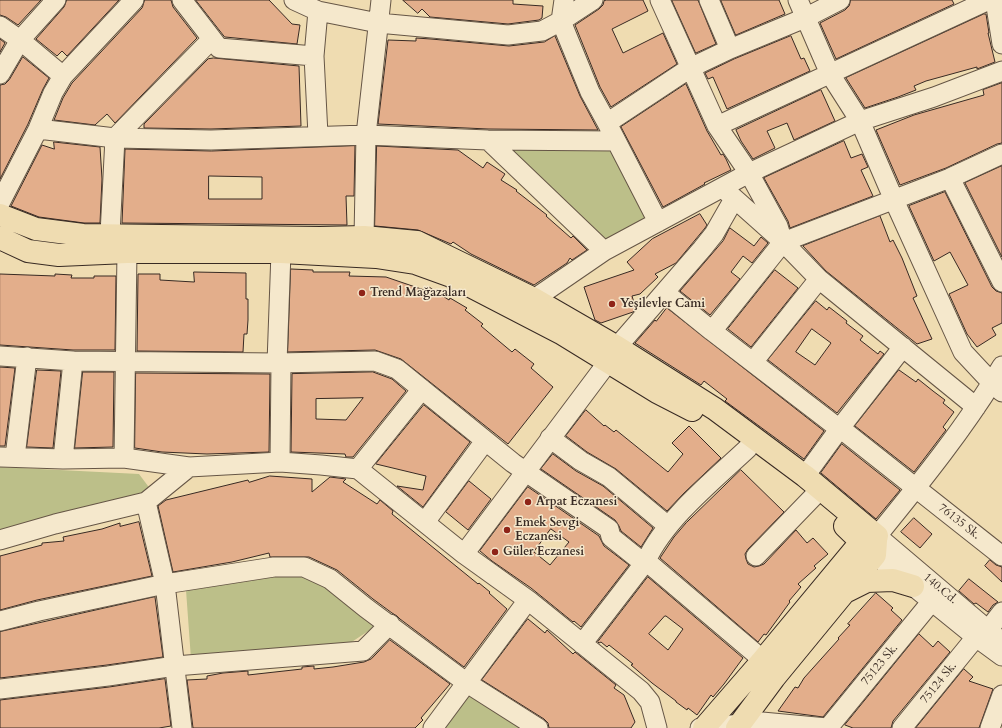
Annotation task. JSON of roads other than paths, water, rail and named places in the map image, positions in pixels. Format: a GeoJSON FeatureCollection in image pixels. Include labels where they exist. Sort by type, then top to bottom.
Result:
{"type":"FeatureCollection","features":[{"type":"Feature","properties":{"kind":"main road"},"geometry":{"type":"LineString","coordinates":[[0,215],[36,229],[83,234],[320,238],[364,237],[417,242],[534,299],[612,354],[657,392],[703,416],[748,448],[814,496],[830,512],[871,544]]}},
{"type":"Feature","properties":{"kind":"main road"},"geometry":{"type":"LineString","coordinates":[[0,238],[28,251],[59,255],[127,252],[281,252],[376,257],[415,263],[451,276],[560,333],[612,354],[715,409],[805,476],[871,544]]}},
{"type":"Feature","properties":{"kind":"main road"},"geometry":{"type":"LineString","coordinates":[[830,512],[840,536],[840,559],[837,572]]}},
{"type":"Feature","properties":{"kind":"main road"},"geometry":{"type":"LineString","coordinates":[[704,728],[837,572],[871,544]]}},
{"type":"Feature","properties":{"kind":"main road"},"geometry":{"type":"LineString","coordinates":[[739,726],[774,678],[844,592],[871,544]]}},
{"type":"Feature","properties":{"kind":"main road"},"geometry":{"type":"LineString","coordinates":[[844,592],[867,581],[894,580],[913,586]]}},
{"type":"Feature","properties":{"kind":"street"},"geometry":{"type":"LineString","coordinates":[[0,74],[20,40],[56,0]]}},
{"type":"Feature","properties":{"kind":"street"},"geometry":{"type":"LineString","coordinates":[[0,203],[38,129],[53,93],[63,76],[134,0]]}},
{"type":"Feature","properties":{"kind":"street"},"geometry":{"type":"LineString","coordinates":[[182,0],[211,40],[219,48],[314,56]]}},
{"type":"Feature","properties":{"kind":"street"},"geometry":{"type":"LineString","coordinates":[[294,0],[318,11],[380,12],[508,35],[542,31],[561,21],[593,0]]}},
{"type":"Feature","properties":{"kind":"street"},"geometry":{"type":"LineString","coordinates":[[364,237],[366,135],[380,12],[395,0]]}},
{"type":"Feature","properties":{"kind":"street"},"geometry":{"type":"LineString","coordinates":[[564,0],[561,21],[590,92],[658,222]]}},
{"type":"Feature","properties":{"kind":"street"},"geometry":{"type":"LineString","coordinates":[[660,0],[718,126],[749,173],[778,226],[783,242]]}},
{"type":"Feature","properties":{"kind":"street"},"geometry":{"type":"LineString","coordinates":[[709,0],[730,49]]}},
{"type":"Feature","properties":{"kind":"street"},"geometry":{"type":"LineString","coordinates":[[798,0],[830,74],[860,121],[963,352],[997,388]]}},
{"type":"Feature","properties":{"kind":"street"},"geometry":{"type":"LineString","coordinates":[[607,123],[690,68],[730,49],[805,18],[840,0]]}},
{"type":"Feature","properties":{"kind":"street"},"geometry":{"type":"LineString","coordinates":[[718,126],[989,0]]}},
{"type":"Feature","properties":{"kind":"street"},"geometry":{"type":"LineString","coordinates":[[995,0],[1000,18],[1002,44]]}},
{"type":"Feature","properties":{"kind":"street"},"geometry":{"type":"LineString","coordinates":[[318,11],[314,56],[318,135]]}},
{"type":"Feature","properties":{"kind":"street"},"geometry":{"type":"LineString","coordinates":[[0,26],[20,40],[63,76]]}},
{"type":"Feature","properties":{"kind":"street"},"geometry":{"type":"LineString","coordinates":[[110,234],[114,138],[211,40]]}},
{"type":"Feature","properties":{"kind":"street"},"geometry":{"type":"LineString","coordinates":[[534,299],[604,251],[658,222],[728,193],[749,173],[860,121],[934,97],[1002,71]]}},
{"type":"Feature","properties":{"kind":"street"},"geometry":{"type":"LineString","coordinates":[[38,129],[114,138],[211,140],[318,135],[366,135],[488,140],[616,141]]}},
{"type":"Feature","properties":{"kind":"street"},"geometry":{"type":"LineString","coordinates":[[488,140],[604,251]]}},
{"type":"Feature","properties":{"kind":"street"},"geometry":{"type":"LineString","coordinates":[[712,331],[783,242],[950,178],[1002,154]]}},
{"type":"Feature","properties":{"kind":"street"},"geometry":{"type":"LineString","coordinates":[[950,178],[1002,282]]}},
{"type":"Feature","properties":{"kind":"street"},"geometry":{"type":"LineString","coordinates":[[728,193],[783,242],[819,279],[976,407]]}},
{"type":"Feature","properties":{"kind":"street"},"geometry":{"type":"LineString","coordinates":[[464,554],[612,354],[714,234],[728,193]]}},
{"type":"Feature","properties":{"kind":"street"},"geometry":{"type":"LineString","coordinates":[[124,458],[127,252]]}},
{"type":"Feature","properties":{"kind":"street"},"geometry":{"type":"LineString","coordinates":[[280,462],[279,363],[281,252]]}},
{"type":"Feature","properties":{"kind":"street"},"geometry":{"type":"LineString","coordinates":[[753,362],[819,279]]}},
{"type":"Feature","properties":{"kind":"street","name":"76135 Sk."},"geometry":{"type":"LineString","coordinates":[[665,293],[712,331],[840,428],[1002,556]]}},
{"type":"Feature","properties":{"kind":"street"},"geometry":{"type":"LineString","coordinates":[[805,476],[903,347]]}},
{"type":"Feature","properties":{"kind":"street"},"geometry":{"type":"LineString","coordinates":[[0,356],[126,361],[279,363],[375,361],[398,369],[514,463],[609,529],[611,537],[636,557],[646,561],[763,660]]}},
{"type":"Feature","properties":{"kind":"street"},"geometry":{"type":"LineString","coordinates":[[27,357],[8,457],[64,459],[124,458],[189,467],[280,462],[358,469],[464,554],[528,600],[641,691],[650,702],[657,728]]}},
{"type":"Feature","properties":{"kind":"street"},"geometry":{"type":"LineString","coordinates":[[64,459],[73,360]]}},
{"type":"Feature","properties":{"kind":"street"},"geometry":{"type":"LineString","coordinates":[[871,544],[916,488],[976,407],[997,388],[1002,366]]}},
{"type":"Feature","properties":{"kind":"street"},"geometry":{"type":"LineString","coordinates":[[358,469],[422,389]]}},
{"type":"Feature","properties":{"kind":"street"},"geometry":{"type":"LineString","coordinates":[[550,438],[581,461],[610,478],[668,526]]}},
{"type":"Feature","properties":{"kind":"street"},"geometry":{"type":"LineString","coordinates":[[425,522],[485,441]]}},
{"type":"Feature","properties":{"kind":"street"},"geometry":{"type":"LineString","coordinates":[[582,644],[646,561],[651,549],[668,526],[748,448]]}},
{"type":"Feature","properties":{"kind":"street"},"geometry":{"type":"LineString","coordinates":[[0,540],[55,524],[146,502],[189,467]]}},
{"type":"Feature","properties":{"kind":"street"},"geometry":{"type":"LineString","coordinates":[[756,556],[814,496]]}},
{"type":"Feature","properties":{"kind":"street"},"geometry":{"type":"LineString","coordinates":[[146,502],[165,584],[182,728]]}},
{"type":"Feature","properties":{"kind":"street","name":"140.Cd."},"geometry":{"type":"LineString","coordinates":[[871,544],[913,586],[932,601],[989,636]]}},
{"type":"Feature","properties":{"kind":"street","name":"140.Cd."},"geometry":{"type":"LineString","coordinates":[[871,544],[989,636],[1002,656]]}},
{"type":"Feature","properties":{"kind":"street"},"geometry":{"type":"LineString","coordinates":[[0,621],[39,611],[165,584],[274,567],[304,567],[330,579],[366,608],[390,624],[467,683],[538,728]]}},
{"type":"Feature","properties":{"kind":"street"},"geometry":{"type":"LineString","coordinates":[[433,728],[528,600]]}},
{"type":"Feature","properties":{"kind":"street","name":"75123 Sk."},"geometry":{"type":"LineString","coordinates":[[827,728],[932,601]]}},
{"type":"Feature","properties":{"kind":"street","name":"75124 Sk."},"geometry":{"type":"LineString","coordinates":[[902,728],[989,636],[1002,612]]}},
{"type":"Feature","properties":{"kind":"street"},"geometry":{"type":"LineString","coordinates":[[0,689],[175,666],[363,651],[390,624]]}},
{"type":"Feature","properties":{"kind":"street"},"geometry":{"type":"LineString","coordinates":[[990,728],[1002,694]]}},
{"type":"Feature","properties":{"kind":"street"},"geometry":{"type":"LineString","coordinates":[[700,728],[739,726],[762,722],[827,728]]}},
{"type":"Feature","properties":{"kind":"place","name":"Trend Mağazaları"},"geometry":{"type":"Point","coordinates":[362,293]}},
{"type":"Feature","properties":{"kind":"place","name":"Yeşilevler Cami"},"geometry":{"type":"Point","coordinates":[612,304]}},
{"type":"Feature","properties":{"kind":"place","name":"Arpat Eczanesi"},"geometry":{"type":"Point","coordinates":[528,502]}},
{"type":"Feature","properties":{"kind":"place","name":"Emek Sevgi Eczanesi"},"geometry":{"type":"Point","coordinates":[507,530]}},
{"type":"Feature","properties":{"kind":"place","name":"Güler Eczanesi"},"geometry":{"type":"Point","coordinates":[495,552]}}]}
